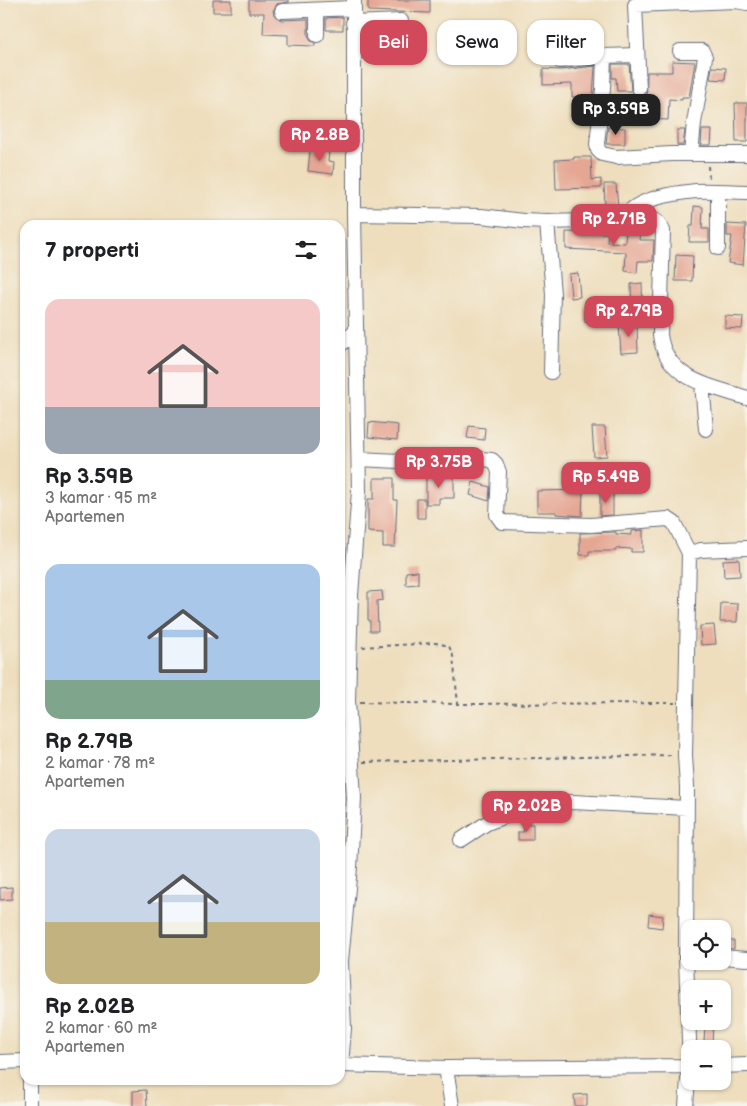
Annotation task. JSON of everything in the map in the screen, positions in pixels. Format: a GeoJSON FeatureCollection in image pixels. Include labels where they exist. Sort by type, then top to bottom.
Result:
{"type":"FeatureCollection","features":[{"type":"Feature","properties":{"kind":"street"},"geometry":{"type":"LineString","coordinates":[[639,88],[635,5],[736,1],[747,3]]}},
{"type":"Feature","properties":{"kind":"street"},"geometry":{"type":"LineString","coordinates":[[317,35],[318,10]]}},
{"type":"Feature","properties":{"kind":"street"},"geometry":{"type":"LineString","coordinates":[[345,693],[350,647],[346,595],[359,492],[354,214],[353,10]]}},
{"type":"Feature","properties":{"kind":"street"},"geometry":{"type":"LineString","coordinates":[[282,11],[353,10],[397,20]]}},
{"type":"Feature","properties":{"kind":"street"},"geometry":{"type":"LineString","coordinates":[[680,51],[702,51],[705,57],[691,154]]}},
{"type":"Feature","properties":{"kind":"street"},"geometry":{"type":"LineString","coordinates":[[604,56],[637,55]]}},
{"type":"Feature","properties":{"kind":"street"},"geometry":{"type":"LineString","coordinates":[[604,65],[597,139],[598,150],[602,154],[616,157],[747,154]]}},
{"type":"Feature","properties":{"kind":"street"},"geometry":{"type":"LineString","coordinates":[[623,220],[626,214],[637,205],[671,195],[698,191],[747,192]]}},
{"type":"Feature","properties":{"kind":"street"},"geometry":{"type":"LineString","coordinates":[[714,192],[718,248]]}},
{"type":"Feature","properties":{"kind":"street"},"geometry":{"type":"LineString","coordinates":[[354,214],[481,216],[547,222],[653,219],[661,224],[663,231],[661,348],[670,364],[683,374],[702,384],[747,398]]}},
{"type":"Feature","properties":{"kind":"street"},"geometry":{"type":"LineString","coordinates":[[547,222],[553,294],[550,372]]}},
{"type":"Feature","properties":{"kind":"street"},"geometry":{"type":"LineString","coordinates":[[345,341],[356,331]]}},
{"type":"Feature","properties":{"kind":"street"},"geometry":{"type":"LineString","coordinates":[[702,384],[706,429]]}},
{"type":"Feature","properties":{"kind":"street"},"geometry":{"type":"LineString","coordinates":[[359,459],[440,462],[461,457],[492,460],[499,472],[497,515],[502,522],[591,525],[668,519],[674,523],[689,552],[686,703],[688,920]]}},
{"type":"Feature","properties":{"kind":"street"},"geometry":{"type":"LineString","coordinates":[[689,552],[747,548]]}},
{"type":"Feature","properties":{"kind":"street"},"geometry":{"type":"LineString","coordinates":[[345,709],[353,762],[353,817],[345,913]]}},
{"type":"Feature","properties":{"kind":"street"},"geometry":{"type":"LineString","coordinates":[[461,840],[487,823],[549,804],[573,802],[687,808]]}},
{"type":"Feature","properties":{"kind":"street"},"geometry":{"type":"LineString","coordinates":[[731,958],[747,959]]}},
{"type":"Feature","properties":{"kind":"street"},"geometry":{"type":"LineString","coordinates":[[688,970],[690,1040]]}},
{"type":"Feature","properties":{"kind":"street"},"geometry":{"type":"LineString","coordinates":[[0,1062],[20,1061]]}},
{"type":"Feature","properties":{"kind":"street"},"geometry":{"type":"LineString","coordinates":[[345,1065],[446,1068],[681,1066]]}},
{"type":"Feature","properties":{"kind":"street"},"geometry":{"type":"LineString","coordinates":[[731,1066],[747,1065]]}},
{"type":"Feature","properties":{"kind":"street"},"geometry":{"type":"LineString","coordinates":[[446,1068],[452,1106]]}},
{"type":"Feature","properties":{"kind":"street"},"geometry":{"type":"LineString","coordinates":[[30,1085],[30,1106]]}},
{"type":"Feature","properties":{"kind":"street"},"geometry":{"type":"LineString","coordinates":[[686,1106],[688,1090]]}},
{"type":"Feature","properties":{"kind":"path"},"geometry":{"type":"LineString","coordinates":[[706,154],[714,192]]}},
{"type":"Feature","properties":{"kind":"path"},"geometry":{"type":"LineString","coordinates":[[350,647],[426,643],[446,644],[452,651],[458,704]]}},
{"type":"Feature","properties":{"kind":"path"},"geometry":{"type":"LineString","coordinates":[[345,702],[458,704],[686,703]]}},
{"type":"Feature","properties":{"kind":"path"},"geometry":{"type":"LineString","coordinates":[[353,762],[686,755]]}},
{"type":"Feature","properties":{"kind":"building"},"geometry":{"type":"Polygon","coordinates":[[[213,0],[231,0],[231,12],[213,12],[213,0]]]}},
{"type":"Feature","properties":{"kind":"building"},"geometry":{"type":"Polygon","coordinates":[[[249,0],[289,0],[289,2],[277,4],[273,11],[274,15],[282,20],[308,19],[308,35],[310,40],[315,43],[315,46],[288,45],[288,35],[263,34],[264,13],[249,13],[249,0]]]}},
{"type":"Feature","properties":{"kind":"building"},"geometry":{"type":"Polygon","coordinates":[[[368,0],[430,0],[430,13],[368,11],[368,0]]]}},
{"type":"Feature","properties":{"kind":"building"},"geometry":{"type":"Polygon","coordinates":[[[343,17],[343,30],[326,30],[326,18],[343,17]]]}},
{"type":"Feature","properties":{"kind":"building"},"geometry":{"type":"Polygon","coordinates":[[[672,61],[695,62],[689,97],[682,97],[682,100],[669,99],[668,120],[646,119],[647,72],[672,72],[672,61]]]}},
{"type":"Feature","properties":{"kind":"building"},"geometry":{"type":"Polygon","coordinates":[[[612,64],[629,64],[631,91],[617,91],[616,78],[612,78],[612,64]]]}},
{"type":"Feature","properties":{"kind":"building"},"geometry":{"type":"Polygon","coordinates":[[[595,66],[593,96],[572,97],[572,84],[543,85],[543,69],[561,70],[595,66]]]}},
{"type":"Feature","properties":{"kind":"building"},"geometry":{"type":"Polygon","coordinates":[[[712,67],[726,68],[725,80],[710,79],[712,67]]]}},
{"type":"Feature","properties":{"kind":"building"},"geometry":{"type":"Polygon","coordinates":[[[735,103],[747,103],[747,142],[736,142],[735,103]]]}},
{"type":"Feature","properties":{"kind":"building"},"geometry":{"type":"Polygon","coordinates":[[[608,127],[625,128],[625,144],[606,144],[608,127]]]}},
{"type":"Feature","properties":{"kind":"building"},"geometry":{"type":"Polygon","coordinates":[[[677,130],[685,130],[683,145],[677,145],[677,130]]]}},
{"type":"Feature","properties":{"kind":"building"},"geometry":{"type":"Polygon","coordinates":[[[702,130],[712,130],[711,145],[701,145],[702,130]]]}},
{"type":"Feature","properties":{"kind":"building"},"geometry":{"type":"Polygon","coordinates":[[[310,150],[329,152],[328,161],[334,162],[333,174],[308,171],[310,150]]]}},
{"type":"Feature","properties":{"kind":"building"},"geometry":{"type":"Polygon","coordinates":[[[574,157],[591,157],[592,180],[601,179],[601,188],[556,189],[555,160],[574,159],[574,157]]]}},
{"type":"Feature","properties":{"kind":"building"},"geometry":{"type":"Polygon","coordinates":[[[604,184],[616,184],[618,207],[605,208],[604,184]]]}},
{"type":"Feature","properties":{"kind":"building"},"geometry":{"type":"Polygon","coordinates":[[[694,206],[703,207],[702,229],[709,229],[709,242],[689,242],[690,226],[693,226],[694,206]]]}},
{"type":"Feature","properties":{"kind":"building"},"geometry":{"type":"Polygon","coordinates":[[[727,224],[746,225],[743,265],[728,263],[732,236],[727,236],[727,224]]]}},
{"type":"Feature","properties":{"kind":"building"},"geometry":{"type":"Polygon","coordinates":[[[626,230],[640,231],[639,240],[654,240],[653,261],[638,261],[637,273],[625,271],[626,252],[566,249],[566,232],[608,233],[607,242],[625,243],[626,230]]]}},
{"type":"Feature","properties":{"kind":"building"},"geometry":{"type":"Polygon","coordinates":[[[676,255],[693,256],[692,281],[675,281],[676,255]]]}},
{"type":"Feature","properties":{"kind":"building"},"geometry":{"type":"Polygon","coordinates":[[[578,273],[580,297],[571,298],[569,274],[578,273]]]}},
{"type":"Feature","properties":{"kind":"building"},"geometry":{"type":"Polygon","coordinates":[[[642,283],[643,322],[632,322],[631,284],[642,283]]]}},
{"type":"Feature","properties":{"kind":"building"},"geometry":{"type":"Polygon","coordinates":[[[585,307],[603,308],[603,322],[585,322],[585,307]]]}},
{"type":"Feature","properties":{"kind":"building"},"geometry":{"type":"Polygon","coordinates":[[[725,316],[743,317],[742,329],[725,328],[725,316]]]}},
{"type":"Feature","properties":{"kind":"building"},"geometry":{"type":"Polygon","coordinates":[[[637,324],[638,352],[621,353],[619,325],[637,324]]]}},
{"type":"Feature","properties":{"kind":"building"},"geometry":{"type":"Polygon","coordinates":[[[369,422],[398,425],[397,440],[368,437],[369,422]]]}},
{"type":"Feature","properties":{"kind":"building"},"geometry":{"type":"Polygon","coordinates":[[[469,426],[485,428],[484,440],[467,438],[469,426]]]}},
{"type":"Feature","properties":{"kind":"building"},"geometry":{"type":"Polygon","coordinates":[[[592,427],[605,427],[607,456],[594,457],[592,427]]]}},
{"type":"Feature","properties":{"kind":"building"},"geometry":{"type":"Polygon","coordinates":[[[426,476],[454,477],[454,498],[439,498],[439,504],[426,504],[426,476]]]}},
{"type":"Feature","properties":{"kind":"building"},"geometry":{"type":"Polygon","coordinates":[[[374,478],[394,478],[394,500],[397,500],[395,547],[383,547],[383,533],[368,532],[368,499],[374,499],[374,478]]]}},
{"type":"Feature","properties":{"kind":"building"},"geometry":{"type":"Polygon","coordinates":[[[473,482],[490,487],[489,501],[470,495],[473,482]]]}},
{"type":"Feature","properties":{"kind":"building"},"geometry":{"type":"Polygon","coordinates":[[[583,490],[582,516],[556,514],[556,512],[537,512],[537,491],[583,490]]]}},
{"type":"Feature","properties":{"kind":"building"},"geometry":{"type":"Polygon","coordinates":[[[600,492],[613,492],[613,515],[600,516],[600,492]]]}},
{"type":"Feature","properties":{"kind":"building"},"geometry":{"type":"Polygon","coordinates":[[[417,499],[425,499],[425,518],[417,518],[417,499]]]}},
{"type":"Feature","properties":{"kind":"building"},"geometry":{"type":"Polygon","coordinates":[[[643,530],[643,552],[631,552],[631,549],[616,548],[616,551],[589,551],[589,555],[580,555],[580,533],[616,532],[616,534],[632,535],[632,531],[643,530]]]}},
{"type":"Feature","properties":{"kind":"building"},"geometry":{"type":"Polygon","coordinates":[[[739,559],[740,576],[724,577],[723,560],[739,559]]]}},
{"type":"Feature","properties":{"kind":"building"},"geometry":{"type":"Polygon","coordinates":[[[418,571],[418,584],[406,585],[406,572],[418,571]]]}},
{"type":"Feature","properties":{"kind":"building"},"geometry":{"type":"Polygon","coordinates":[[[382,591],[383,600],[377,601],[378,631],[370,631],[368,592],[382,591]]]}},
{"type":"Feature","properties":{"kind":"building"},"geometry":{"type":"Polygon","coordinates":[[[721,603],[738,604],[737,622],[720,622],[721,603]]]}},
{"type":"Feature","properties":{"kind":"building"},"geometry":{"type":"Polygon","coordinates":[[[714,625],[716,644],[701,645],[700,626],[714,625]]]}},
{"type":"Feature","properties":{"kind":"building"},"geometry":{"type":"Polygon","coordinates":[[[523,824],[533,824],[533,840],[518,840],[518,832],[524,832],[523,824]]]}},
{"type":"Feature","properties":{"kind":"building"},"geometry":{"type":"Polygon","coordinates":[[[12,887],[12,899],[0,900],[0,888],[12,887]]]}},
{"type":"Feature","properties":{"kind":"building"},"geometry":{"type":"Polygon","coordinates":[[[649,914],[663,916],[662,928],[648,926],[649,914]]]}},
{"type":"Feature","properties":{"kind":"building"},"geometry":{"type":"Polygon","coordinates":[[[731,941],[734,941],[734,949],[731,949],[731,941]]]}},
{"type":"Feature","properties":{"kind":"building"},"geometry":{"type":"Polygon","coordinates":[[[705,1030],[713,1030],[712,1040],[704,1040],[705,1030]]]}},
{"type":"Feature","properties":{"kind":"building"},"geometry":{"type":"Polygon","coordinates":[[[146,1090],[147,1106],[133,1106],[133,1091],[146,1090]]]}},
{"type":"Feature","properties":{"kind":"building"},"geometry":{"type":"Polygon","coordinates":[[[587,1094],[587,1106],[575,1106],[574,1095],[587,1094]]]}}]}
